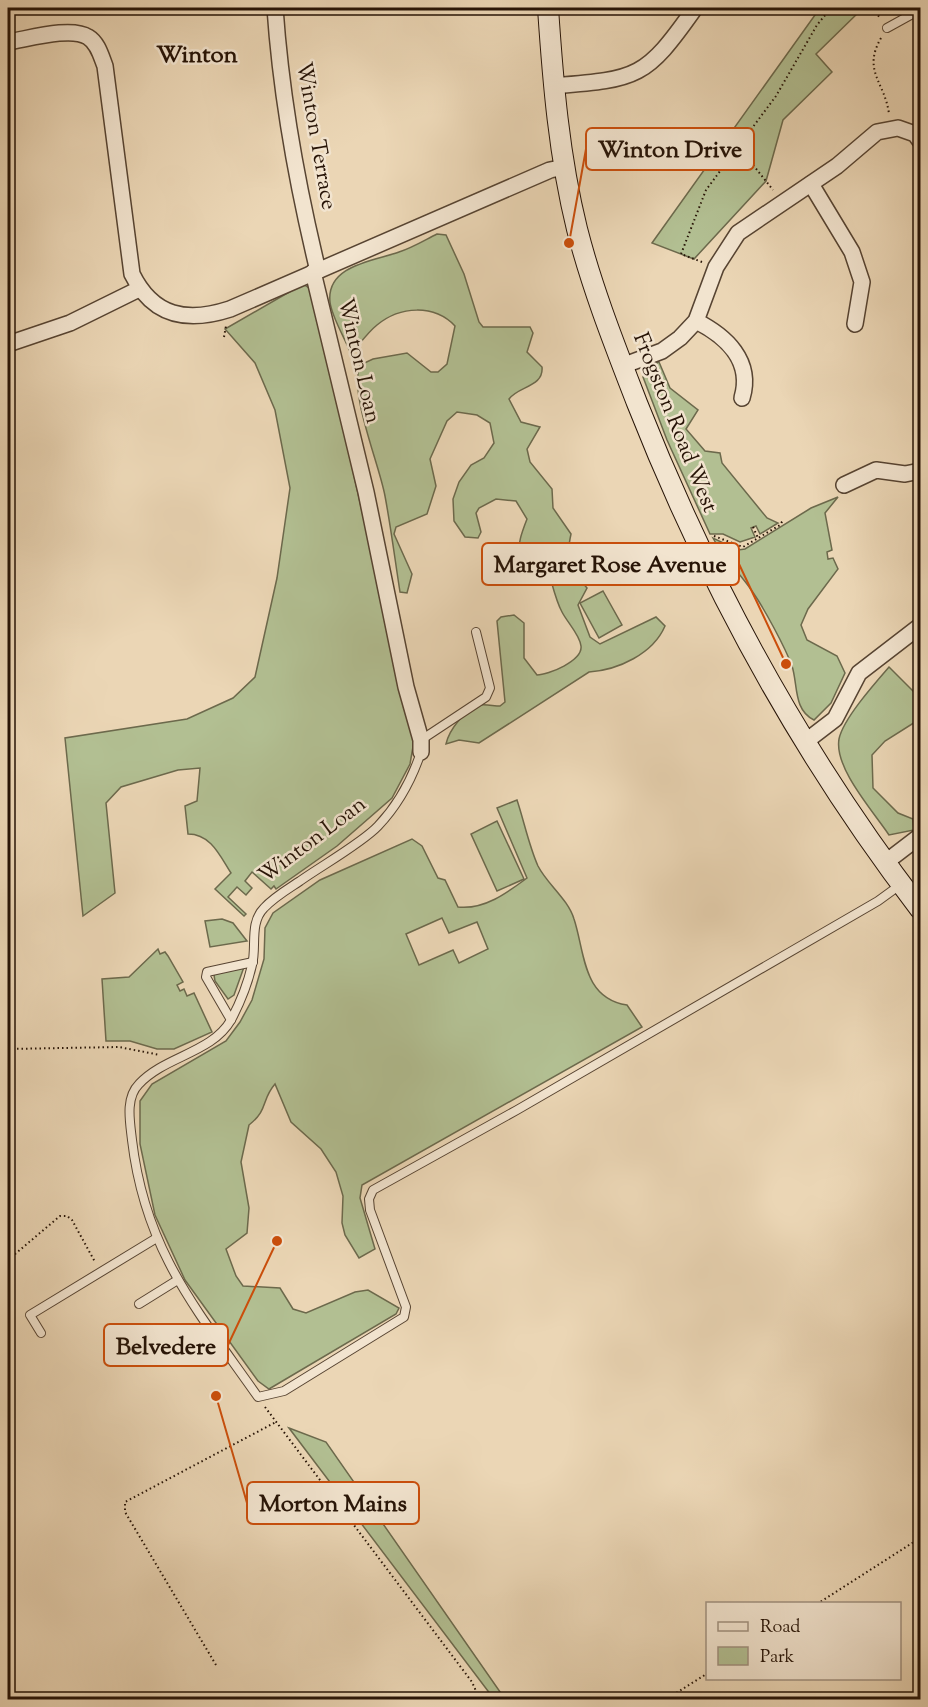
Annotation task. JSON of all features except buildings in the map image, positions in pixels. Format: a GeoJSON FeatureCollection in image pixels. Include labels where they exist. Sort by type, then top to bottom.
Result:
{"type":"FeatureCollection","features":[{"type":"Feature","properties":{"kind":"main road","name":"Frogston Road West"},"geometry":{"type":"LineString","coordinates":[[548,8],[553,86],[577,229],[622,366],[657,455],[748,644],[805,742],[886,862],[921,909]]}},
{"type":"Feature","properties":{"kind":"street","name":"Winton Terrace"},"geometry":{"type":"LineString","coordinates":[[275,8],[279,66],[316,272]]}},
{"type":"Feature","properties":{"kind":"street"},"geometry":{"type":"LineString","coordinates":[[553,86],[608,82],[636,73],[668,46],[695,8]]}},
{"type":"Feature","properties":{"kind":"street"},"geometry":{"type":"LineString","coordinates":[[8,42],[73,32],[89,37],[98,48],[105,66],[132,274],[139,289],[152,302],[171,313],[192,317],[210,315],[316,272],[550,170],[565,167]]}},
{"type":"Feature","properties":{"kind":"street"},"geometry":{"type":"LineString","coordinates":[[622,366],[662,351],[680,338],[696,321],[716,267],[738,233],[811,184],[877,132],[898,128],[915,134],[921,141]]}},
{"type":"Feature","properties":{"kind":"street"},"geometry":{"type":"LineString","coordinates":[[811,184],[852,252],[862,282],[855,324]]}},
{"type":"Feature","properties":{"kind":"street","name":"Winton Loan"},"geometry":{"type":"LineString","coordinates":[[316,272],[366,492],[406,687],[421,746]]}},
{"type":"Feature","properties":{"kind":"street"},"geometry":{"type":"LineString","coordinates":[[8,340],[70,323],[139,289]]}},
{"type":"Feature","properties":{"kind":"street"},"geometry":{"type":"LineString","coordinates":[[696,321],[719,333],[735,351],[742,369],[745,389],[742,398]]}},
{"type":"Feature","properties":{"kind":"street"},"geometry":{"type":"LineString","coordinates":[[844,485],[876,470],[905,474],[921,471]]}},
{"type":"Feature","properties":{"kind":"street"},"geometry":{"type":"LineString","coordinates":[[805,742],[835,719],[859,673],[921,626]]}},
{"type":"Feature","properties":{"kind":"street"},"geometry":{"type":"LineString","coordinates":[[886,862],[921,836]]}},
{"type":"Feature","properties":{"kind":"lane"},"geometry":{"type":"LineString","coordinates":[[886,29],[916,12],[921,15]]}},
{"type":"Feature","properties":{"kind":"lane"},"geometry":{"type":"LineString","coordinates":[[421,746],[486,697],[490,688],[476,632]]}},
{"type":"Feature","properties":{"kind":"lane","name":"Winton Loan"},"geometry":{"type":"LineString","coordinates":[[258,1397],[176,1281],[155,1239],[141,1195],[134,1161],[129,1102],[138,1084],[178,1057],[217,1038],[231,1020],[253,962],[253,938],[262,909],[377,827],[411,779],[421,746]]}},
{"type":"Feature","properties":{"kind":"lane"},"geometry":{"type":"LineString","coordinates":[[258,1397],[285,1391],[404,1317],[406,1307],[370,1210],[369,1199],[373,1190],[538,1098],[878,901],[902,884]]}},
{"type":"Feature","properties":{"kind":"lane"},"geometry":{"type":"LineString","coordinates":[[231,1020],[206,977],[207,972],[253,962]]}},
{"type":"Feature","properties":{"kind":"lane"},"geometry":{"type":"LineString","coordinates":[[41,1333],[30,1315],[155,1239]]}},
{"type":"Feature","properties":{"kind":"lane"},"geometry":{"type":"LineString","coordinates":[[139,1304],[176,1281]]}},
{"type":"Feature","properties":{"kind":"path"},"geometry":{"type":"LineString","coordinates":[[716,267],[681,255],[706,190],[776,96],[817,24],[831,8]]}},
{"type":"Feature","properties":{"kind":"path"},"geometry":{"type":"LineString","coordinates":[[886,29],[873,51],[872,66],[887,99],[889,129]]}},
{"type":"Feature","properties":{"kind":"path"},"geometry":{"type":"LineString","coordinates":[[746,135],[750,161],[782,203]]}},
{"type":"Feature","properties":{"kind":"path"},"geometry":{"type":"LineString","coordinates":[[700,548],[712,542],[710,537],[716,535],[743,547],[780,525],[783,520]]}},
{"type":"Feature","properties":{"kind":"path"},"geometry":{"type":"LineString","coordinates":[[753,527],[759,538]]}},
{"type":"Feature","properties":{"kind":"path"},"geometry":{"type":"LineString","coordinates":[[8,1049],[119,1047],[140,1053],[178,1057]]}},
{"type":"Feature","properties":{"kind":"path"},"geometry":{"type":"LineString","coordinates":[[8,1260],[60,1216],[67,1216],[72,1220],[101,1272]]}},
{"type":"Feature","properties":{"kind":"path"},"geometry":{"type":"LineString","coordinates":[[258,1397],[472,1682],[481,1699]]}},
{"type":"Feature","properties":{"kind":"path"},"geometry":{"type":"LineString","coordinates":[[216,1665],[125,1512],[125,1502],[276,1422]]}},
{"type":"Feature","properties":{"kind":"path"},"geometry":{"type":"LineString","coordinates":[[820,1602],[921,1538]]}},
{"type":"Feature","properties":{"kind":"path"},"geometry":{"type":"LineString","coordinates":[[665,1700],[706,1674]]}},
{"type":"Feature","properties":{"kind":"green space"},"geometry":{"type":"Polygon","coordinates":[[[820,8],[863,8],[816,54],[832,72],[783,120],[766,181],[694,259],[652,243],[820,8]]]}},
{"type":"Feature","properties":{"kind":"green space"},"geometry":{"type":"Polygon","coordinates":[[[437,234],[446,235],[464,274],[479,322],[483,327],[530,327],[533,333],[527,352],[542,367],[542,374],[539,379],[509,399],[521,422],[540,427],[527,449],[530,462],[552,489],[553,508],[571,534],[568,551],[570,563],[587,588],[578,605],[590,637],[600,644],[656,617],[665,626],[652,645],[633,659],[611,668],[589,672],[479,743],[459,740],[446,744],[463,715],[474,707],[500,706],[505,702],[497,621],[501,617],[514,615],[524,623],[524,658],[537,675],[549,673],[571,662],[580,652],[580,642],[555,596],[547,567],[528,560],[520,551],[520,538],[527,519],[516,501],[496,499],[479,508],[476,513],[481,532],[478,538],[465,537],[454,521],[453,499],[459,482],[471,465],[484,458],[494,443],[490,423],[477,415],[457,412],[447,421],[430,459],[436,486],[427,514],[396,527],[394,534],[412,574],[407,593],[400,592],[385,496],[358,393],[360,365],[373,359],[407,353],[431,372],[438,372],[447,364],[455,326],[437,314],[417,310],[406,311],[377,325],[351,354],[330,302],[331,290],[343,272],[365,262],[409,248],[437,234]]]}},
{"type":"Feature","properties":{"kind":"green space"},"geometry":{"type":"Polygon","coordinates":[[[303,284],[312,290],[414,741],[410,764],[392,798],[337,846],[276,889],[274,886],[271,889],[252,872],[245,881],[252,888],[246,895],[237,887],[228,897],[246,914],[244,916],[215,889],[231,873],[219,853],[203,838],[188,834],[185,806],[197,801],[200,768],[178,770],[121,787],[106,803],[115,893],[83,916],[65,738],[187,719],[233,698],[255,677],[277,578],[290,488],[275,410],[255,363],[225,329],[303,284]]]}},
{"type":"Feature","properties":{"kind":"green space"},"geometry":{"type":"Polygon","coordinates":[[[659,362],[670,388],[698,410],[686,429],[705,451],[720,453],[722,463],[767,518],[778,523],[760,534],[756,526],[751,528],[755,537],[740,542],[723,534],[710,534],[667,440],[643,377],[646,368],[659,362]]]}},
{"type":"Feature","properties":{"kind":"green space"},"geometry":{"type":"Polygon","coordinates":[[[838,497],[825,513],[832,550],[827,552],[828,559],[833,558],[838,569],[808,609],[801,625],[807,640],[837,656],[845,673],[831,703],[814,720],[807,716],[799,703],[792,666],[768,617],[713,538],[738,550],[745,549],[811,508],[838,497]]]}},
{"type":"Feature","properties":{"kind":"green space"},"geometry":{"type":"Polygon","coordinates":[[[603,591],[622,625],[599,638],[580,603],[603,591]]]}},
{"type":"Feature","properties":{"kind":"green space"},"geometry":{"type":"Polygon","coordinates":[[[889,667],[920,698],[920,719],[885,741],[872,755],[873,788],[898,813],[913,819],[914,830],[889,835],[848,776],[842,763],[839,739],[853,712],[889,667]]]}},
{"type":"Feature","properties":{"kind":"green space"},"geometry":{"type":"Polygon","coordinates":[[[517,800],[538,866],[562,898],[574,919],[593,983],[612,1001],[627,1005],[642,1027],[362,1185],[360,1198],[375,1249],[359,1258],[345,1235],[342,1223],[343,1196],[336,1172],[321,1149],[291,1122],[275,1084],[260,1114],[249,1125],[241,1162],[249,1208],[247,1233],[226,1249],[236,1276],[243,1286],[280,1288],[293,1309],[306,1313],[355,1292],[368,1290],[399,1308],[396,1314],[269,1389],[258,1381],[185,1280],[155,1215],[140,1144],[140,1101],[152,1084],[226,1041],[252,1000],[264,959],[265,928],[273,913],[320,880],[412,839],[422,846],[438,878],[445,880],[458,907],[486,903],[503,895],[527,878],[497,808],[517,800]],[[442,918],[406,934],[419,965],[453,950],[459,963],[488,949],[477,922],[449,933],[442,918]]]}},
{"type":"Feature","properties":{"kind":"green space"},"geometry":{"type":"Polygon","coordinates":[[[497,821],[524,879],[497,891],[471,834],[497,821]]]}},
{"type":"Feature","properties":{"kind":"green space"},"geometry":{"type":"Polygon","coordinates":[[[222,919],[233,923],[247,941],[210,947],[205,921],[222,919]]]}},
{"type":"Feature","properties":{"kind":"green space"},"geometry":{"type":"Polygon","coordinates":[[[158,949],[160,954],[165,952],[183,982],[177,985],[180,991],[184,989],[187,996],[194,993],[212,1032],[174,1049],[157,1049],[130,1041],[106,1041],[102,979],[129,977],[158,949]]]}},
{"type":"Feature","properties":{"kind":"green space"},"geometry":{"type":"Polygon","coordinates":[[[244,967],[234,995],[228,999],[215,981],[214,975],[219,971],[244,967]]]}},
{"type":"Feature","properties":{"kind":"green space"},"geometry":{"type":"Polygon","coordinates":[[[289,1428],[326,1442],[505,1699],[494,1699],[289,1428]]]}},
{"type":"Feature","properties":{"kind":"place","name":"Winton Drive"},"geometry":{"type":"Point","coordinates":[569,243]}},
{"type":"Feature","properties":{"kind":"place","name":"Margaret Rose Avenue"},"geometry":{"type":"Point","coordinates":[786,664]}},
{"type":"Feature","properties":{"kind":"place","name":"Belvedere"},"geometry":{"type":"Point","coordinates":[277,1241]}},
{"type":"Feature","properties":{"kind":"place","name":"Morton Mains"},"geometry":{"type":"Point","coordinates":[216,1396]}},
{"type":"Feature","properties":{"kind":"district","name":"Winton"},"geometry":{"type":"Point","coordinates":[197,56]}}]}
